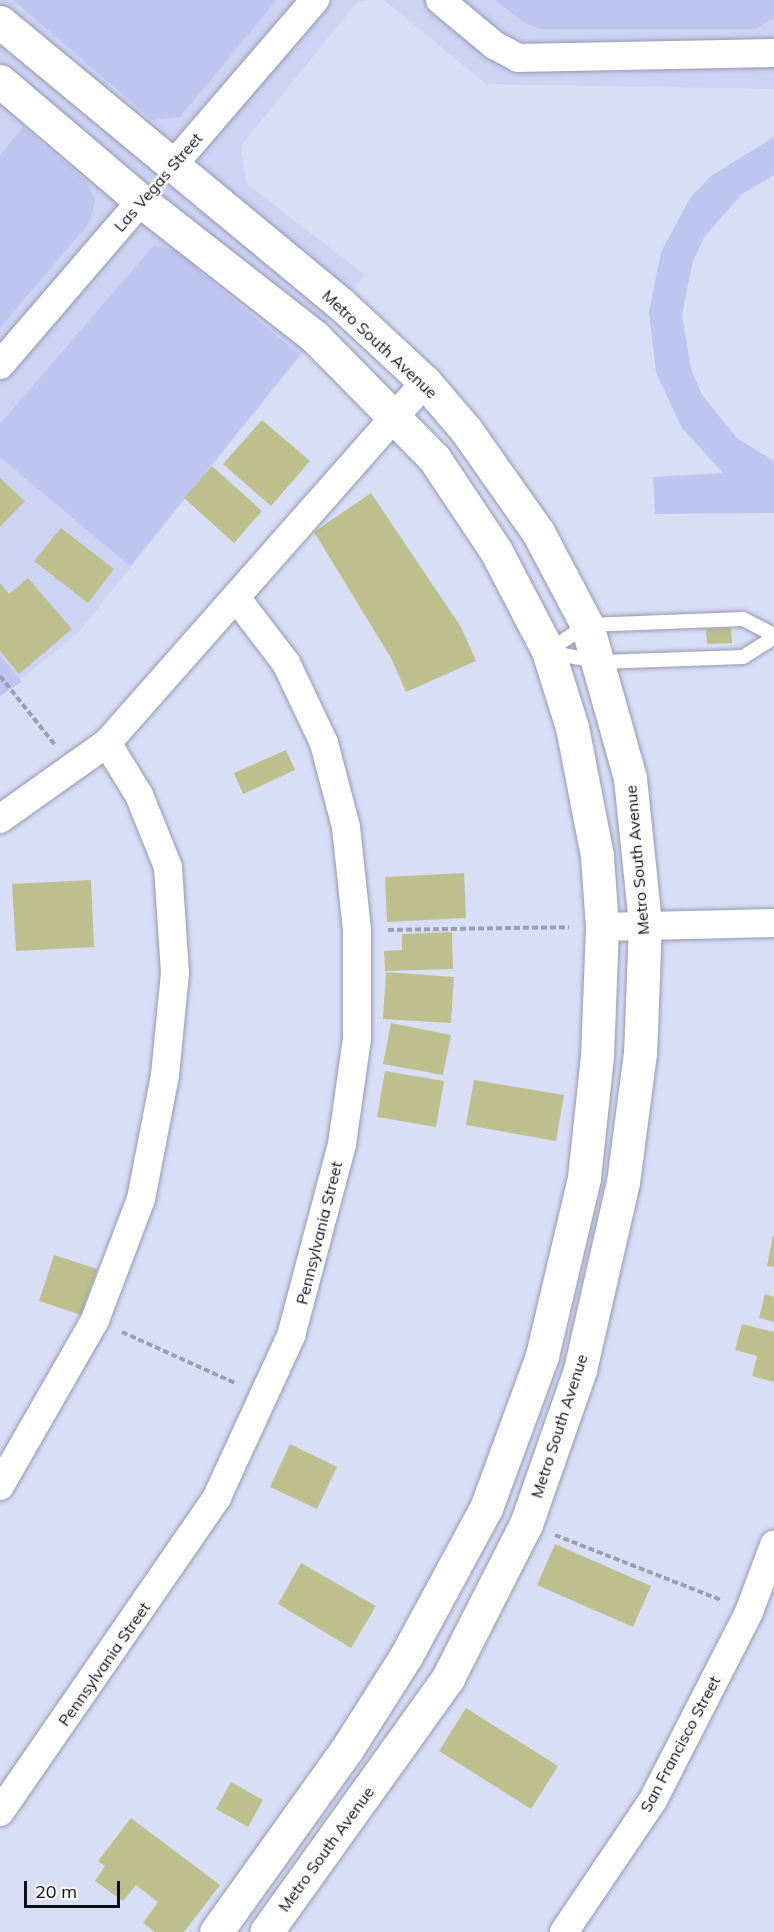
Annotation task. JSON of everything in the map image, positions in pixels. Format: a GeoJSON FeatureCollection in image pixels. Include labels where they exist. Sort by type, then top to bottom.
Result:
{"type":"FeatureCollection","features":[{"type":"Feature","properties":{"kind":"street","name":"Las Vegas Street"},"geometry":{"type":"LineString","coordinates":[[0,365],[315,0]]}},
{"type":"Feature","properties":{"kind":"street"},"geometry":{"type":"LineString","coordinates":[[440,0],[494,45],[518,58],[774,53]]}},
{"type":"Feature","properties":{"kind":"street","name":"Metro South Avenue"},"geometry":{"type":"LineString","coordinates":[[0,22],[341,304],[425,382],[466,430],[537,531],[587,626],[601,662],[630,778],[645,924],[640,1053],[623,1182],[580,1370],[526,1524],[448,1678],[266,1932]]}},
{"type":"Feature","properties":{"kind":"street"},"geometry":{"type":"LineString","coordinates":[[0,81],[141,201],[315,337],[434,458],[483,531],[523,597],[548,651],[586,784],[602,927],[597,1056],[584,1178],[542,1356],[486,1508],[406,1656],[353,1739],[216,1932]]}},
{"type":"Feature","properties":{"kind":"street"},"geometry":{"type":"LineString","coordinates":[[0,819],[108,743],[237,599],[425,382]]}},
{"type":"Feature","properties":{"kind":"street","name":"Pennsylvania Street"},"geometry":{"type":"LineString","coordinates":[[0,1812],[217,1497],[291,1336],[313,1266],[342,1144],[357,1039],[357,930],[346,827],[324,743],[286,663],[237,599]]}},
{"type":"Feature","properties":{"kind":"street"},"geometry":{"type":"LineString","coordinates":[[0,1486],[95,1320],[141,1199],[165,1075],[175,973],[168,867],[139,795],[108,743]]}},
{"type":"Feature","properties":{"kind":"street"},"geometry":{"type":"LineString","coordinates":[[602,927],[645,924],[774,923]]}},
{"type":"Feature","properties":{"kind":"street","name":"San Francisco Street"},"geometry":{"type":"LineString","coordinates":[[564,1932],[653,1800],[749,1612],[774,1545]]}},
{"type":"Feature","properties":{"kind":"lane"},"geometry":{"type":"LineString","coordinates":[[743,619],[774,637],[743,657],[601,662],[548,651],[587,626],[743,619]]}},
{"type":"Feature","properties":{"kind":"path"},"geometry":{"type":"LineString","coordinates":[[0,676],[74,769]]}},
{"type":"Feature","properties":{"kind":"path"},"geometry":{"type":"LineString","coordinates":[[357,930],[602,927]]}},
{"type":"Feature","properties":{"kind":"path"},"geometry":{"type":"LineString","coordinates":[[95,1320],[263,1396]]}},
{"type":"Feature","properties":{"kind":"path"},"geometry":{"type":"LineString","coordinates":[[526,1524],[749,1612]]}},
{"type":"Feature","properties":{"kind":"shaded area"},"geometry":{"type":"Polygon","coordinates":[[[0,0],[367,0],[356,3],[241,146],[246,183],[365,275],[78,633],[0,696],[0,0]]]}},
{"type":"Feature","properties":{"kind":"shaded area"},"geometry":{"type":"Polygon","coordinates":[[[13,0],[277,0],[180,117],[152,120],[13,0]]]}},
{"type":"Feature","properties":{"kind":"shaded area"},"geometry":{"type":"Polygon","coordinates":[[[384,0],[774,0],[774,89],[486,84],[384,0]]]}},
{"type":"Feature","properties":{"kind":"shaded area"},"geometry":{"type":"Polygon","coordinates":[[[495,0],[774,0],[774,18],[755,29],[542,29],[526,24],[495,0]]]}},
{"type":"Feature","properties":{"kind":"shaded area"},"geometry":{"type":"Polygon","coordinates":[[[23,127],[87,182],[95,201],[90,222],[0,328],[0,155],[23,127]]]}},
{"type":"Feature","properties":{"kind":"shaded area"},"geometry":{"type":"Polygon","coordinates":[[[774,137],[774,175],[742,194],[705,236],[693,261],[682,315],[691,369],[702,395],[737,438],[774,461],[774,513],[655,514],[653,477],[723,473],[682,428],[656,373],[649,312],[661,252],[690,198],[711,176],[774,137]]]}},
{"type":"Feature","properties":{"kind":"shaded area"},"geometry":{"type":"Polygon","coordinates":[[[154,245],[174,250],[300,355],[130,566],[0,457],[0,424],[154,245]]]}},
{"type":"Feature","properties":{"kind":"shaded area"},"geometry":{"type":"Polygon","coordinates":[[[0,655],[22,682],[0,696],[0,655]]]}},
{"type":"Feature","properties":{"kind":"building"},"geometry":{"type":"Polygon","coordinates":[[[262,420],[310,461],[271,506],[223,464],[262,420]]]}},
{"type":"Feature","properties":{"kind":"building"},"geometry":{"type":"Polygon","coordinates":[[[212,466],[262,511],[234,543],[184,498],[212,466]]]}},
{"type":"Feature","properties":{"kind":"building"},"geometry":{"type":"Polygon","coordinates":[[[0,478],[25,501],[0,527],[0,478]]]}},
{"type":"Feature","properties":{"kind":"building"},"geometry":{"type":"Polygon","coordinates":[[[371,493],[461,627],[476,661],[406,692],[391,658],[314,532],[371,493]]]}},
{"type":"Feature","properties":{"kind":"building"},"geometry":{"type":"Polygon","coordinates":[[[61,528],[114,569],[88,603],[34,561],[61,528]]]}},
{"type":"Feature","properties":{"kind":"building"},"geometry":{"type":"Polygon","coordinates":[[[28,578],[72,629],[19,674],[0,651],[0,583],[9,594],[28,578]]]}},
{"type":"Feature","properties":{"kind":"building"},"geometry":{"type":"Polygon","coordinates":[[[731,628],[732,643],[707,644],[706,629],[731,628]]]}},
{"type":"Feature","properties":{"kind":"building"},"geometry":{"type":"Polygon","coordinates":[[[286,750],[295,770],[243,794],[234,773],[286,750]]]}},
{"type":"Feature","properties":{"kind":"building"},"geometry":{"type":"Polygon","coordinates":[[[464,873],[466,918],[387,922],[385,877],[464,873]]]}},
{"type":"Feature","properties":{"kind":"building"},"geometry":{"type":"Polygon","coordinates":[[[91,880],[94,947],[16,951],[12,884],[91,880]]]}},
{"type":"Feature","properties":{"kind":"building"},"geometry":{"type":"Polygon","coordinates":[[[452,932],[453,969],[385,971],[384,951],[402,950],[402,934],[452,932]]]}},
{"type":"Feature","properties":{"kind":"building"},"geometry":{"type":"Polygon","coordinates":[[[386,972],[454,977],[451,1023],[383,1019],[386,972]]]}},
{"type":"Feature","properties":{"kind":"building"},"geometry":{"type":"Polygon","coordinates":[[[391,1023],[451,1035],[443,1075],[383,1064],[391,1023]]]}},
{"type":"Feature","properties":{"kind":"building"},"geometry":{"type":"Polygon","coordinates":[[[385,1071],[444,1081],[436,1127],[377,1117],[385,1071]]]}},
{"type":"Feature","properties":{"kind":"building"},"geometry":{"type":"Polygon","coordinates":[[[474,1080],[564,1095],[556,1141],[466,1125],[474,1080]]]}},
{"type":"Feature","properties":{"kind":"building"},"geometry":{"type":"Polygon","coordinates":[[[774,1236],[774,1267],[767,1266],[774,1236]]]}},
{"type":"Feature","properties":{"kind":"building"},"geometry":{"type":"Polygon","coordinates":[[[54,1255],[97,1269],[81,1315],[39,1301],[54,1255]]]}},
{"type":"Feature","properties":{"kind":"building"},"geometry":{"type":"Polygon","coordinates":[[[765,1294],[774,1297],[774,1322],[759,1318],[765,1294]]]}},
{"type":"Feature","properties":{"kind":"building"},"geometry":{"type":"Polygon","coordinates":[[[742,1324],[774,1332],[774,1382],[752,1376],[757,1356],[735,1350],[742,1324]]]}},
{"type":"Feature","properties":{"kind":"building"},"geometry":{"type":"Polygon","coordinates":[[[290,1444],[337,1467],[317,1509],[270,1487],[290,1444]]]}},
{"type":"Feature","properties":{"kind":"building"},"geometry":{"type":"Polygon","coordinates":[[[555,1544],[651,1586],[633,1627],[537,1585],[555,1544]]]}},
{"type":"Feature","properties":{"kind":"building"},"geometry":{"type":"Polygon","coordinates":[[[301,1563],[376,1606],[351,1648],[278,1604],[301,1563]]]}},
{"type":"Feature","properties":{"kind":"building"},"geometry":{"type":"Polygon","coordinates":[[[466,1708],[558,1766],[531,1809],[439,1751],[466,1708]]]}},
{"type":"Feature","properties":{"kind":"building"},"geometry":{"type":"Polygon","coordinates":[[[231,1782],[263,1800],[248,1827],[216,1809],[231,1782]]]}},
{"type":"Feature","properties":{"kind":"building"},"geometry":{"type":"Polygon","coordinates":[[[131,1818],[220,1885],[184,1932],[155,1932],[143,1923],[158,1902],[136,1885],[123,1901],[95,1881],[105,1866],[98,1861],[131,1818]]]}}]}
